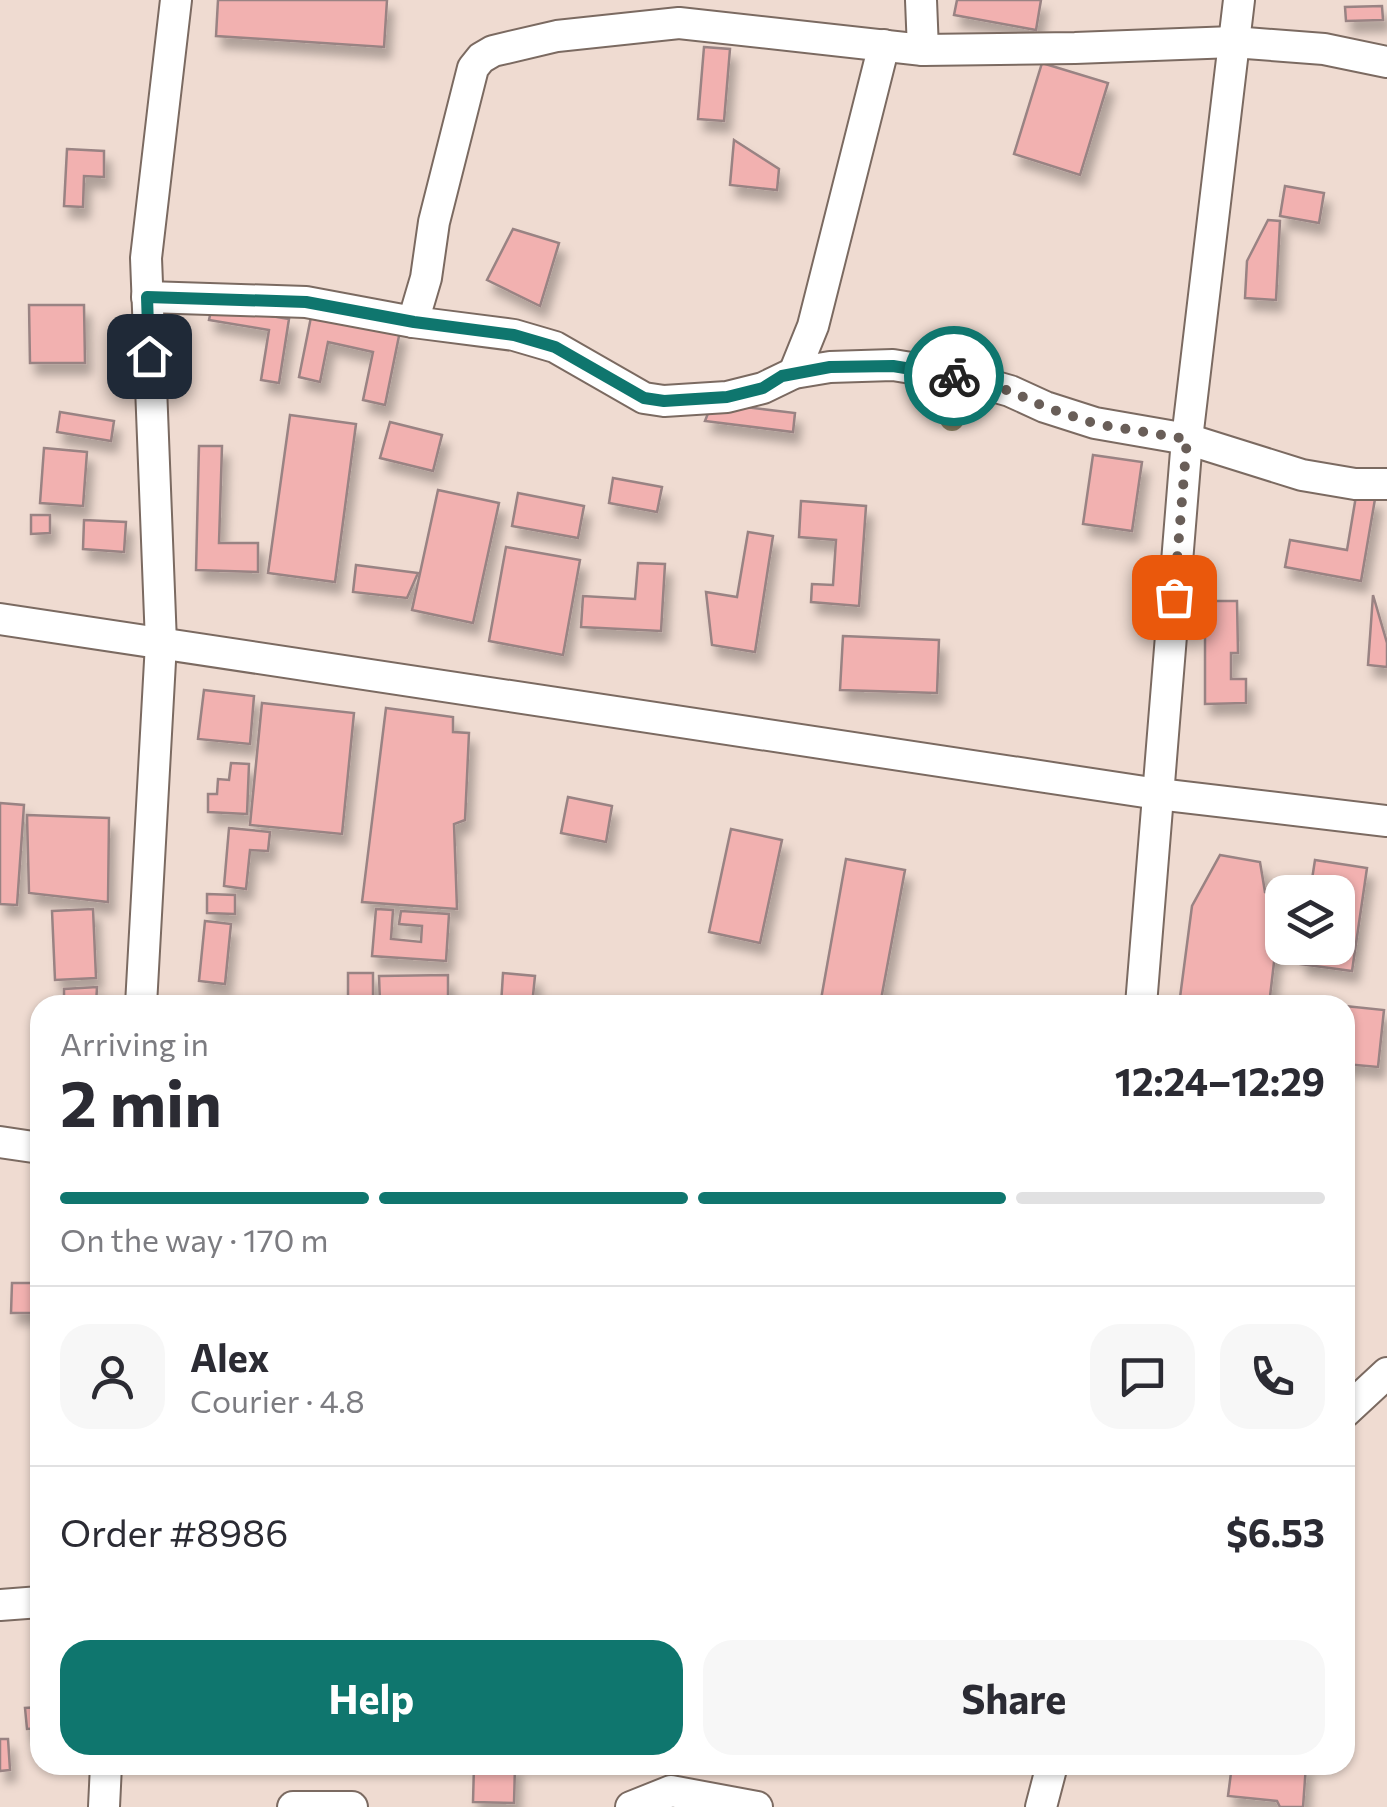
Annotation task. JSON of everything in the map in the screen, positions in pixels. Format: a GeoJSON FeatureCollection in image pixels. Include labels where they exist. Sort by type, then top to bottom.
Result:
{"type":"FeatureCollection","features":[{"type":"Feature","properties":{"kind":"street"},"geometry":{"type":"LineString","coordinates":[[142,995],[161,643],[146,258],[176,0]]}},
{"type":"Feature","properties":{"kind":"street"},"geometry":{"type":"LineString","coordinates":[[921,0],[923,50]]}},
{"type":"Feature","properties":{"kind":"street"},"geometry":{"type":"LineString","coordinates":[[1142,995],[1187,439],[1238,0]]}},
{"type":"Feature","properties":{"kind":"street"},"geometry":{"type":"LineString","coordinates":[[414,322],[439,202],[474,68],[480,58],[492,51],[680,11],[923,50],[1233,42],[1324,50],[1387,62]]}},
{"type":"Feature","properties":{"kind":"street"},"geometry":{"type":"LineString","coordinates":[[794,373],[813,326],[884,45]]}},
{"type":"Feature","properties":{"kind":"street"},"geometry":{"type":"LineString","coordinates":[[147,297],[306,302],[514,335],[555,347],[644,398],[664,401],[727,397],[763,388],[794,373],[830,367],[893,366],[1010,391],[1096,424],[1187,439],[1302,476],[1387,484]]}},
{"type":"Feature","properties":{"kind":"street"},"geometry":{"type":"LineString","coordinates":[[0,619],[1158,794],[1372,819],[1387,845]]}},
{"type":"Feature","properties":{"kind":"street"},"geometry":{"type":"LineString","coordinates":[[0,1142],[30,1146]]}},
{"type":"Feature","properties":{"kind":"street"},"geometry":{"type":"LineString","coordinates":[[1355,1403],[1387,1373]]}},
{"type":"Feature","properties":{"kind":"street"},"geometry":{"type":"LineString","coordinates":[[0,1605],[30,1603]]}},
{"type":"Feature","properties":{"kind":"street"},"geometry":{"type":"LineString","coordinates":[[104,1807],[106,1775]]}},
{"type":"Feature","properties":{"kind":"street"},"geometry":{"type":"LineString","coordinates":[[1041,1807],[1049,1775]]}},
{"type":"Feature","properties":{"kind":"street"},"geometry":{"type":"LineString","coordinates":[[631,1807],[671,1791],[757,1807]]}},
{"type":"Feature","properties":{"kind":"street"},"geometry":{"type":"LineString","coordinates":[[293,1807],[352,1807]]}},
{"type":"Feature","properties":{"kind":"building"},"geometry":{"type":"Polygon","coordinates":[[[218,0],[387,0],[384,47],[216,36],[218,0]]]}},
{"type":"Feature","properties":{"kind":"building"},"geometry":{"type":"Polygon","coordinates":[[[957,0],[1041,0],[1036,30],[954,15],[957,0]]]}},
{"type":"Feature","properties":{"kind":"building"},"geometry":{"type":"Polygon","coordinates":[[[1382,6],[1383,20],[1346,21],[1345,7],[1382,6]]]}},
{"type":"Feature","properties":{"kind":"building"},"geometry":{"type":"Polygon","coordinates":[[[704,47],[730,49],[724,121],[698,119],[704,47]]]}},
{"type":"Feature","properties":{"kind":"building"},"geometry":{"type":"Polygon","coordinates":[[[1042,63],[1108,83],[1080,175],[1014,154],[1042,63]]]}},
{"type":"Feature","properties":{"kind":"building"},"geometry":{"type":"Polygon","coordinates":[[[734,140],[779,169],[777,190],[730,185],[734,140]]]}},
{"type":"Feature","properties":{"kind":"building"},"geometry":{"type":"Polygon","coordinates":[[[67,149],[104,151],[104,177],[84,176],[83,207],[64,206],[67,149]]]}},
{"type":"Feature","properties":{"kind":"building"},"geometry":{"type":"Polygon","coordinates":[[[1285,186],[1324,193],[1319,223],[1280,216],[1285,186]]]}},
{"type":"Feature","properties":{"kind":"building"},"geometry":{"type":"Polygon","coordinates":[[[1268,220],[1280,221],[1276,300],[1245,298],[1247,261],[1268,220]]]}},
{"type":"Feature","properties":{"kind":"building"},"geometry":{"type":"Polygon","coordinates":[[[513,229],[559,243],[540,306],[487,280],[513,229]]]}},
{"type":"Feature","properties":{"kind":"building"},"geometry":{"type":"Polygon","coordinates":[[[29,305],[84,305],[85,363],[30,363],[29,305]]]}},
{"type":"Feature","properties":{"kind":"building"},"geometry":{"type":"Polygon","coordinates":[[[212,306],[289,319],[279,383],[261,380],[269,330],[209,320],[212,306]]]}},
{"type":"Feature","properties":{"kind":"building"},"geometry":{"type":"Polygon","coordinates":[[[312,312],[400,331],[385,405],[363,400],[373,352],[328,342],[320,382],[299,377],[312,312]]]}},
{"type":"Feature","properties":{"kind":"building"},"geometry":{"type":"Polygon","coordinates":[[[712,403],[795,413],[793,432],[705,421],[712,403]]]}},
{"type":"Feature","properties":{"kind":"building"},"geometry":{"type":"Polygon","coordinates":[[[60,412],[114,421],[111,441],[57,432],[60,412]]]}},
{"type":"Feature","properties":{"kind":"building"},"geometry":{"type":"Polygon","coordinates":[[[290,415],[356,424],[335,582],[268,573],[290,415]]]}},
{"type":"Feature","properties":{"kind":"building"},"geometry":{"type":"Polygon","coordinates":[[[390,422],[442,435],[433,471],[380,458],[390,422]]]}},
{"type":"Feature","properties":{"kind":"building"},"geometry":{"type":"Polygon","coordinates":[[[199,446],[222,446],[219,543],[258,543],[258,572],[196,570],[199,446]]]}},
{"type":"Feature","properties":{"kind":"building"},"geometry":{"type":"Polygon","coordinates":[[[44,448],[87,452],[83,506],[40,503],[44,448]]]}},
{"type":"Feature","properties":{"kind":"building"},"geometry":{"type":"Polygon","coordinates":[[[1093,455],[1142,462],[1132,531],[1083,524],[1093,455]]]}},
{"type":"Feature","properties":{"kind":"building"},"geometry":{"type":"Polygon","coordinates":[[[613,478],[662,487],[657,512],[609,503],[613,478]]]}},
{"type":"Feature","properties":{"kind":"building"},"geometry":{"type":"Polygon","coordinates":[[[438,490],[499,503],[473,623],[412,610],[438,490]]]}},
{"type":"Feature","properties":{"kind":"building"},"geometry":{"type":"Polygon","coordinates":[[[518,493],[584,506],[578,538],[512,526],[518,493]]]}},
{"type":"Feature","properties":{"kind":"building"},"geometry":{"type":"Polygon","coordinates":[[[1356,496],[1375,499],[1361,581],[1285,567],[1290,540],[1347,550],[1356,496]]]}},
{"type":"Feature","properties":{"kind":"building"},"geometry":{"type":"Polygon","coordinates":[[[801,501],[866,506],[859,606],[811,602],[812,584],[833,585],[836,540],[799,537],[801,501]]]}},
{"type":"Feature","properties":{"kind":"building"},"geometry":{"type":"Polygon","coordinates":[[[31,515],[50,515],[50,533],[31,534],[31,515]]]}},
{"type":"Feature","properties":{"kind":"building"},"geometry":{"type":"Polygon","coordinates":[[[84,520],[126,522],[124,552],[83,549],[84,520]]]}},
{"type":"Feature","properties":{"kind":"building"},"geometry":{"type":"Polygon","coordinates":[[[748,532],[773,536],[755,652],[712,645],[706,592],[737,597],[748,532]]]}},
{"type":"Feature","properties":{"kind":"building"},"geometry":{"type":"Polygon","coordinates":[[[506,547],[580,560],[563,655],[489,641],[506,547]]]}},
{"type":"Feature","properties":{"kind":"building"},"geometry":{"type":"Polygon","coordinates":[[[638,563],[665,564],[661,631],[581,627],[583,596],[635,599],[638,563]]]}},
{"type":"Feature","properties":{"kind":"building"},"geometry":{"type":"Polygon","coordinates":[[[356,565],[418,573],[407,598],[353,592],[356,565]]]}},
{"type":"Feature","properties":{"kind":"building"},"geometry":{"type":"Polygon","coordinates":[[[1373,595],[1387,643],[1387,667],[1368,665],[1373,595]]]}},
{"type":"Feature","properties":{"kind":"building"},"geometry":{"type":"Polygon","coordinates":[[[1205,601],[1237,601],[1238,653],[1231,653],[1231,679],[1246,679],[1246,703],[1205,704],[1205,601]]]}},
{"type":"Feature","properties":{"kind":"building"},"geometry":{"type":"Polygon","coordinates":[[[843,636],[939,640],[937,693],[840,690],[843,636]]]}},
{"type":"Feature","properties":{"kind":"building"},"geometry":{"type":"Polygon","coordinates":[[[204,690],[254,696],[250,744],[198,739],[204,690]]]}},
{"type":"Feature","properties":{"kind":"building"},"geometry":{"type":"Polygon","coordinates":[[[262,703],[354,713],[342,834],[250,825],[262,703]]]}},
{"type":"Feature","properties":{"kind":"building"},"geometry":{"type":"Polygon","coordinates":[[[386,708],[453,717],[453,732],[469,733],[465,820],[454,824],[457,909],[362,902],[386,708]]]}},
{"type":"Feature","properties":{"kind":"building"},"geometry":{"type":"Polygon","coordinates":[[[231,763],[249,764],[247,814],[208,812],[208,794],[217,794],[218,779],[229,780],[231,763]]]}},
{"type":"Feature","properties":{"kind":"building"},"geometry":{"type":"Polygon","coordinates":[[[568,797],[612,806],[606,842],[561,833],[568,797]]]}},
{"type":"Feature","properties":{"kind":"building"},"geometry":{"type":"Polygon","coordinates":[[[0,803],[24,805],[17,905],[0,904],[0,803]]]}},
{"type":"Feature","properties":{"kind":"building"},"geometry":{"type":"Polygon","coordinates":[[[27,815],[109,818],[108,902],[29,893],[27,815]]]}},
{"type":"Feature","properties":{"kind":"building"},"geometry":{"type":"Polygon","coordinates":[[[229,828],[270,832],[268,851],[250,850],[246,889],[224,886],[229,828]]]}},
{"type":"Feature","properties":{"kind":"building"},"geometry":{"type":"Polygon","coordinates":[[[731,829],[782,840],[760,943],[709,932],[731,829]]]}},
{"type":"Feature","properties":{"kind":"building"},"geometry":{"type":"Polygon","coordinates":[[[1220,855],[1260,862],[1265,892],[1265,965],[1274,965],[1270,995],[1180,995],[1192,906],[1220,855]]]}},
{"type":"Feature","properties":{"kind":"building"},"geometry":{"type":"Polygon","coordinates":[[[846,859],[905,870],[882,995],[822,995],[846,859]]]}},
{"type":"Feature","properties":{"kind":"building"},"geometry":{"type":"Polygon","coordinates":[[[1315,860],[1367,868],[1355,950],[1355,875],[1313,875],[1315,860]]]}},
{"type":"Feature","properties":{"kind":"building"},"geometry":{"type":"Polygon","coordinates":[[[207,894],[235,895],[235,914],[207,913],[207,894]]]}},
{"type":"Feature","properties":{"kind":"building"},"geometry":{"type":"Polygon","coordinates":[[[93,909],[96,978],[55,980],[52,911],[93,909]]]}},
{"type":"Feature","properties":{"kind":"building"},"geometry":{"type":"Polygon","coordinates":[[[376,909],[393,910],[391,939],[421,942],[422,926],[399,924],[401,911],[449,914],[446,961],[372,956],[376,909]]]}},
{"type":"Feature","properties":{"kind":"building"},"geometry":{"type":"Polygon","coordinates":[[[205,921],[231,924],[225,984],[199,981],[205,921]]]}},
{"type":"Feature","properties":{"kind":"building"},"geometry":{"type":"Polygon","coordinates":[[[1307,965],[1353,965],[1352,971],[1307,965]]]}},
{"type":"Feature","properties":{"kind":"building"},"geometry":{"type":"Polygon","coordinates":[[[348,973],[373,973],[373,995],[348,995],[348,973]]]}},
{"type":"Feature","properties":{"kind":"building"},"geometry":{"type":"Polygon","coordinates":[[[503,973],[535,976],[533,995],[502,995],[503,973]]]}},
{"type":"Feature","properties":{"kind":"building"},"geometry":{"type":"Polygon","coordinates":[[[448,975],[448,995],[380,995],[379,976],[448,975]]]}},
{"type":"Feature","properties":{"kind":"building"},"geometry":{"type":"Polygon","coordinates":[[[97,987],[97,995],[64,995],[64,989],[97,987]]]}},
{"type":"Feature","properties":{"kind":"building"},"geometry":{"type":"Polygon","coordinates":[[[1355,1007],[1384,1010],[1378,1067],[1355,1065],[1355,1007]]]}},
{"type":"Feature","properties":{"kind":"building"},"geometry":{"type":"Polygon","coordinates":[[[12,1283],[30,1283],[30,1313],[11,1313],[12,1283]]]}},
{"type":"Feature","properties":{"kind":"building"},"geometry":{"type":"Polygon","coordinates":[[[25,1708],[30,1708],[30,1729],[27,1729],[25,1708]]]}},
{"type":"Feature","properties":{"kind":"building"},"geometry":{"type":"Polygon","coordinates":[[[0,1739],[8,1739],[10,1770],[0,1771],[0,1739]]]}},
{"type":"Feature","properties":{"kind":"building"},"geometry":{"type":"Polygon","coordinates":[[[474,1775],[515,1775],[514,1803],[473,1802],[474,1775]]]}},
{"type":"Feature","properties":{"kind":"building"},"geometry":{"type":"Polygon","coordinates":[[[1231,1775],[1305,1775],[1303,1807],[1280,1807],[1277,1801],[1228,1796],[1231,1775]]]}},
{"type":"Feature","properties":{"kind":"way so far"},"geometry":{"type":"LineString","coordinates":[[954,376],[1010,391],[1096,424],[1187,439],[1174,597]]}},
{"type":"Feature","properties":{"kind":"route"},"geometry":{"type":"LineString","coordinates":[[149,356],[147,297],[235,299],[306,302],[514,335],[555,347],[644,398],[664,401],[727,397],[763,388],[782,376],[830,367],[893,366],[954,376]]}}]}
